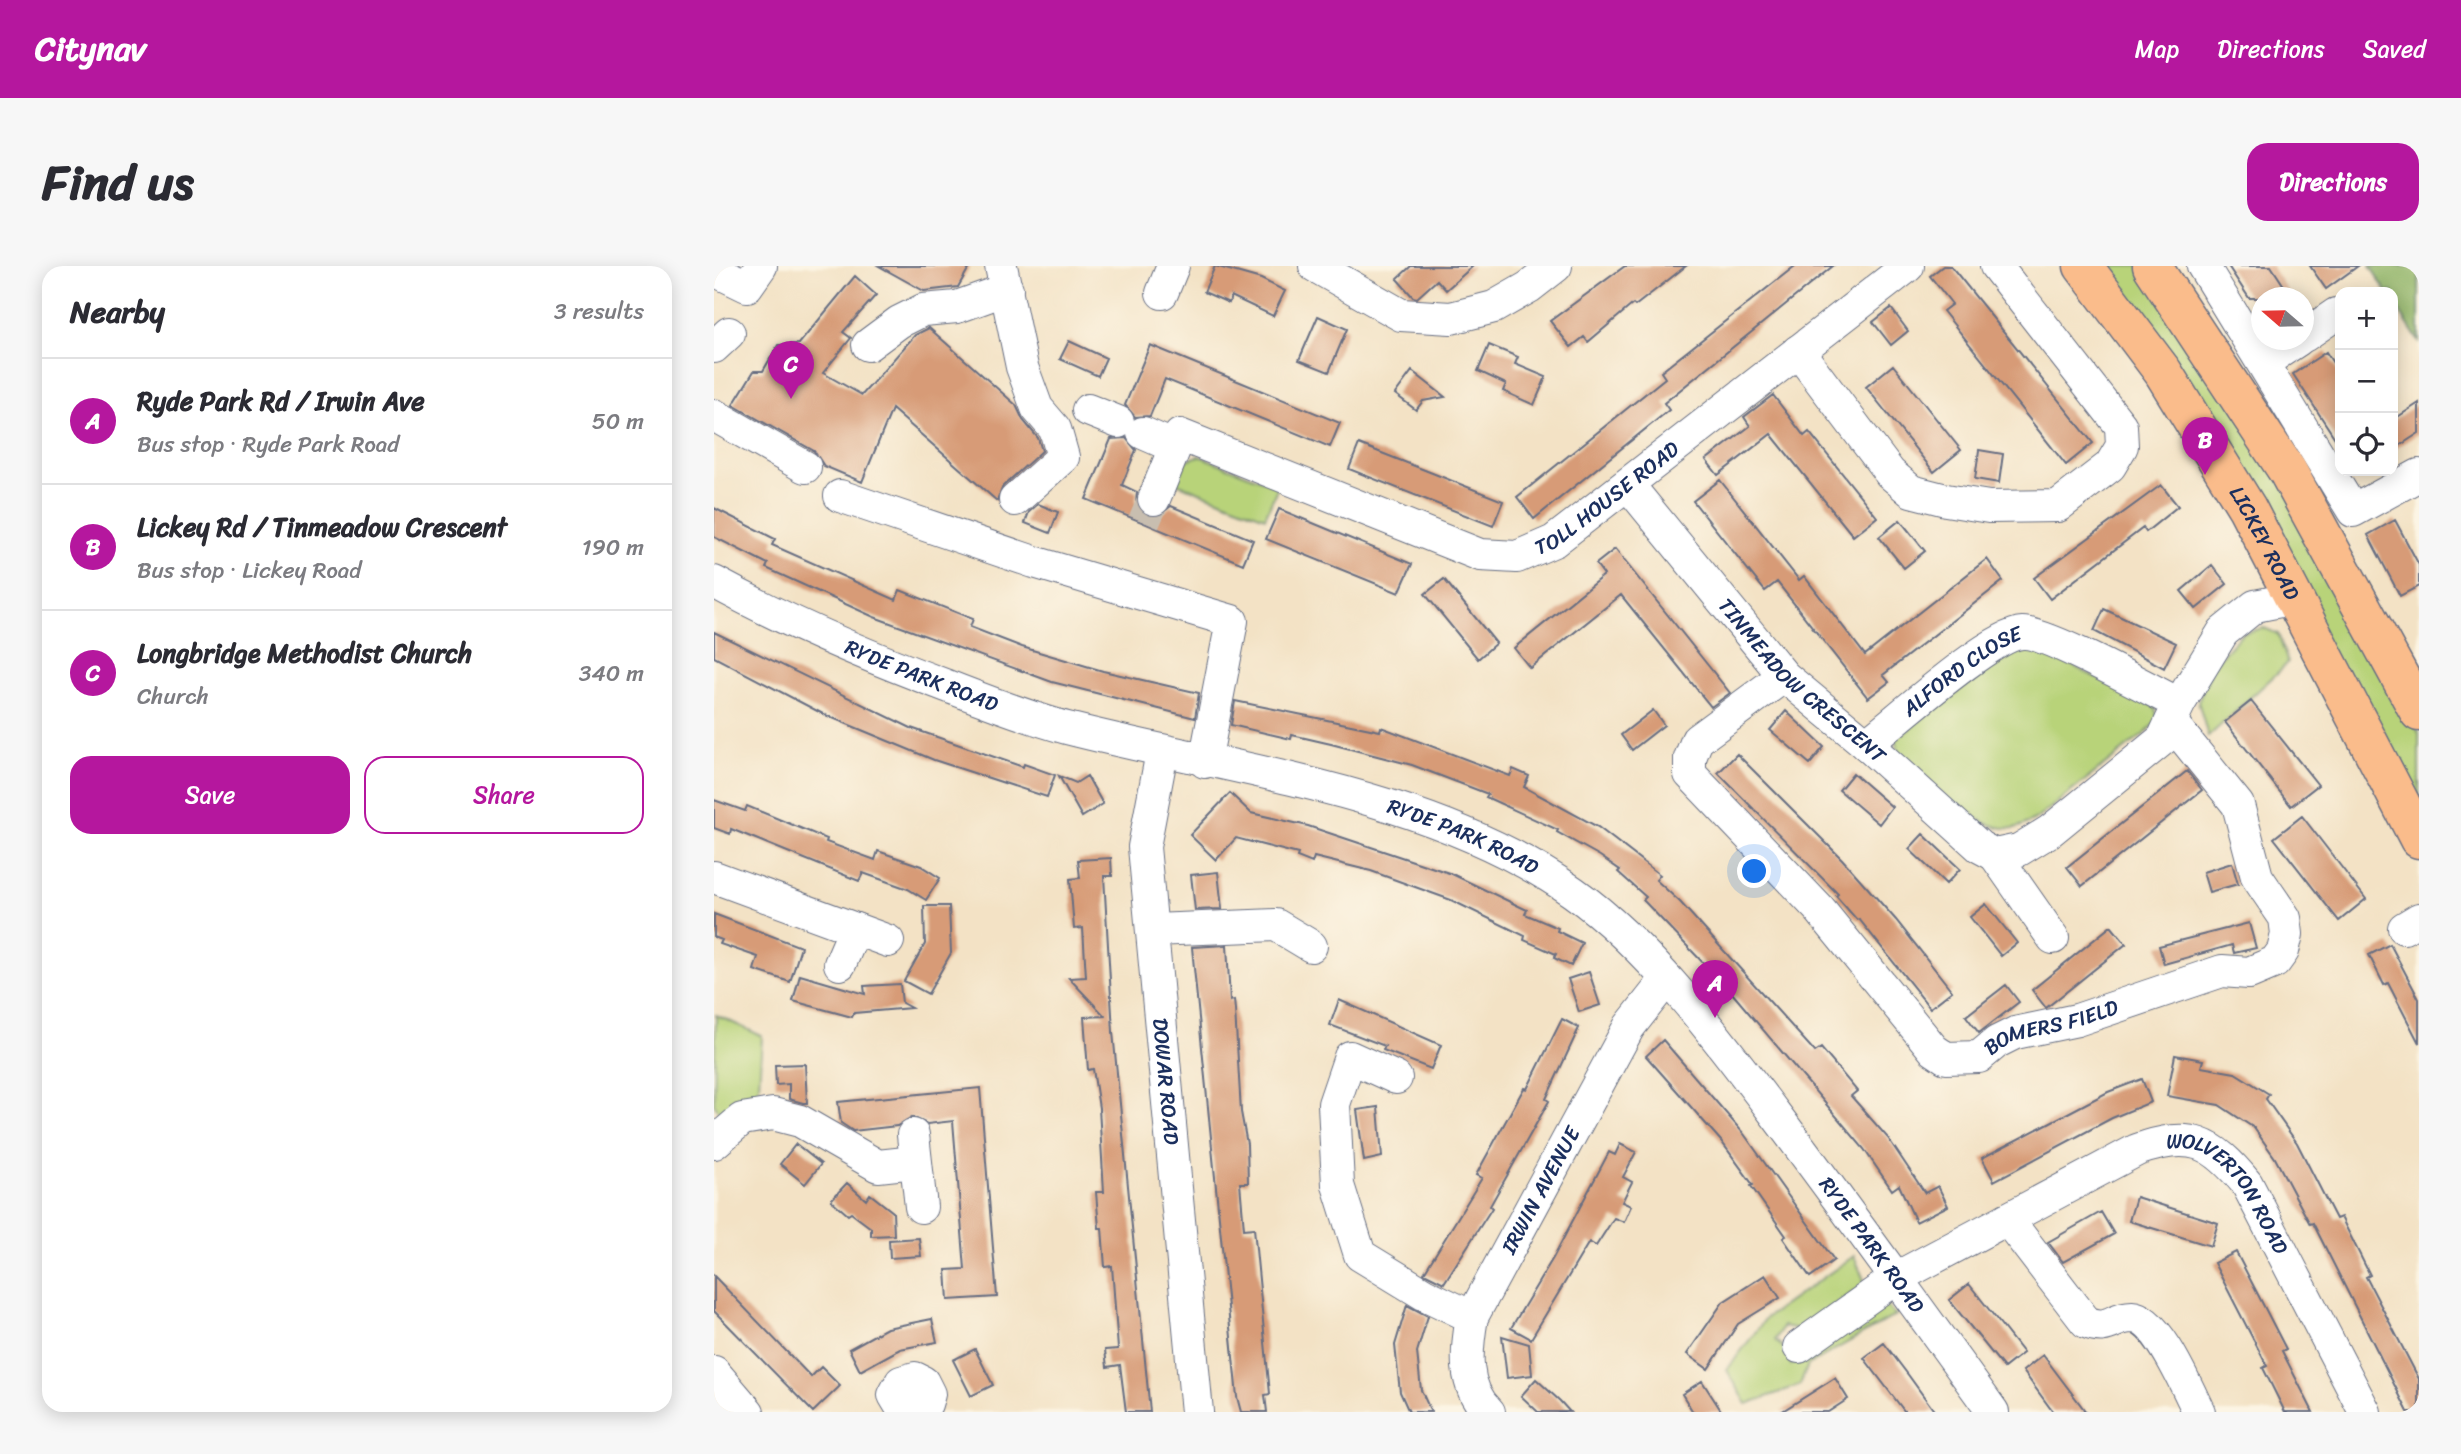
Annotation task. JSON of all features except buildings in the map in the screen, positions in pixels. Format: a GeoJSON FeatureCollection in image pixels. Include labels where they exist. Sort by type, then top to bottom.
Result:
{"type":"FeatureCollection","features":[{"type":"Feature","properties":{"kind":"main road","name":"LICKEY ROAD"},"geometry":{"type":"LineString","coordinates":[[2083,266],[2163,372],[2247,508],[2419,839]]}},
{"type":"Feature","properties":{"kind":"main road"},"geometry":{"type":"LineString","coordinates":[[2152,266],[2288,472],[2419,711]]}},
{"type":"Feature","properties":{"kind":"street"},"geometry":{"type":"LineString","coordinates":[[714,270],[747,286],[761,266]]}},
{"type":"Feature","properties":{"kind":"street"},"geometry":{"type":"LineString","coordinates":[[1315,266],[1401,314],[1451,318],[1494,307],[1529,287],[1556,266]]}},
{"type":"Feature","properties":{"kind":"street","name":"TOLL HOUSE ROAD"},"geometry":{"type":"LineString","coordinates":[[1170,458],[1180,435],[1480,555],[1517,557],[1536,551],[1629,486],[1908,266]]}},
{"type":"Feature","properties":{"kind":"street"},"geometry":{"type":"LineString","coordinates":[[1798,351],[1890,473],[1911,491],[1989,507],[2058,506],[2110,466],[2122,446],[2121,426],[1996,266]]}},
{"type":"Feature","properties":{"kind":"street"},"geometry":{"type":"LineString","coordinates":[[2203,266],[2353,511],[2419,475]]}},
{"type":"Feature","properties":{"kind":"street"},"geometry":{"type":"LineString","coordinates":[[868,345],[899,322],[923,310],[957,307],[1004,277],[1022,367],[1037,408],[1055,429],[1063,457],[1015,500]]}},
{"type":"Feature","properties":{"kind":"street"},"geometry":{"type":"LineString","coordinates":[[2314,329],[2335,315]]}},
{"type":"Feature","properties":{"kind":"street"},"geometry":{"type":"LineString","coordinates":[[2263,363],[2283,350]]}},
{"type":"Feature","properties":{"kind":"street"},"geometry":{"type":"LineString","coordinates":[[1087,410],[1130,428],[1170,458],[1154,499]]}},
{"type":"Feature","properties":{"kind":"street"},"geometry":{"type":"LineString","coordinates":[[714,415],[804,467]]}},
{"type":"Feature","properties":{"kind":"street","name":"TINMEADOW CRESCENT"},"geometry":{"type":"LineString","coordinates":[[1629,486],[1784,676],[1866,744],[1980,847],[1995,855],[2053,938]]}},
{"type":"Feature","properties":{"kind":"street"},"geometry":{"type":"LineString","coordinates":[[840,496],[1034,562],[1232,621],[1205,762]]}},
{"type":"Feature","properties":{"kind":"street","name":"RYDE PARK ROAD"},"geometry":{"type":"LineString","coordinates":[[714,582],[855,652],[1061,726],[1342,793],[1452,828],[1491,845],[1575,893],[1666,980],[1737,1062],[1993,1412]]}},
{"type":"Feature","properties":{"kind":"street"},"geometry":{"type":"LineString","coordinates":[[1995,855],[2019,850],[2050,831],[2163,739],[2175,713],[2223,632],[2255,606],[2296,598]]}},
{"type":"Feature","properties":{"kind":"street","name":"ALFORD CLOSE"},"geometry":{"type":"LineString","coordinates":[[1866,744],[1997,640],[2024,632],[2052,641],[2175,713]]}},
{"type":"Feature","properties":{"kind":"street","name":"BOMERS FIELD"},"geometry":{"type":"LineString","coordinates":[[1784,676],[1697,740],[1690,758],[1690,774],[1819,909],[1878,978],[1934,1050],[1946,1058],[1979,1057],[1997,1042],[2015,1033],[2077,1020],[2222,971],[2249,973],[2275,962],[2285,942],[2285,918],[2257,877],[2238,806],[2175,713]]}},
{"type":"Feature","properties":{"kind":"street","name":"DOWAR ROAD"},"geometry":{"type":"LineString","coordinates":[[1162,752],[1144,847],[1197,1412]]}},
{"type":"Feature","properties":{"kind":"street"},"geometry":{"type":"LineString","coordinates":[[714,877],[888,941]]}},
{"type":"Feature","properties":{"kind":"street"},"geometry":{"type":"LineString","coordinates":[[1153,930],[1276,925],[1311,946]]}},
{"type":"Feature","properties":{"kind":"street"},"geometry":{"type":"LineString","coordinates":[[840,964],[855,929]]}},
{"type":"Feature","properties":{"kind":"street","name":"IRWIN AVENUE"},"geometry":{"type":"LineString","coordinates":[[1489,1412],[1475,1392],[1469,1376],[1466,1350],[1472,1317],[1629,1027],[1666,980]]}},
{"type":"Feature","properties":{"kind":"street"},"geometry":{"type":"LineString","coordinates":[[1396,1078],[1350,1057],[1334,1104],[1338,1185],[1360,1255],[1424,1294],[1472,1317]]}},
{"type":"Feature","properties":{"kind":"street"},"geometry":{"type":"LineString","coordinates":[[714,1143],[741,1119],[773,1114],[800,1121],[878,1166],[914,1148],[921,1207]]}},
{"type":"Feature","properties":{"kind":"street","name":"WOLVERTON ROAD"},"geometry":{"type":"LineString","coordinates":[[1793,1350],[1896,1278],[2137,1150],[2175,1139],[2211,1149],[2228,1161],[2247,1184],[2365,1412]]}},
{"type":"Feature","properties":{"kind":"street"},"geometry":{"type":"LineString","coordinates":[[2007,1219],[2086,1322],[2096,1326],[2108,1326],[2126,1318],[2136,1317],[2145,1322],[2168,1352],[2199,1412]]}},
{"type":"Feature","properties":{"kind":"street"},"geometry":{"type":"LineString","coordinates":[[714,1372],[748,1412]]}},
{"type":"Feature","properties":{"kind":"green space"},"geometry":{"type":"Polygon","coordinates":[[[2098,266],[2142,266],[2273,465],[2419,733],[2419,810],[2098,266]]]}},
{"type":"Feature","properties":{"kind":"green space"},"geometry":{"type":"Polygon","coordinates":[[[2370,266],[2419,266],[2419,342],[2398,309],[2398,287],[2384,287],[2370,266]]]}},
{"type":"Feature","properties":{"kind":"green space"},"geometry":{"type":"Polygon","coordinates":[[[1199,456],[1278,486],[1265,517],[1176,483],[1186,460],[1199,456]]]}},
{"type":"Feature","properties":{"kind":"green space"},"geometry":{"type":"Polygon","coordinates":[[[2264,628],[2278,634],[2288,663],[2208,737],[2198,701],[2214,664],[2242,633],[2264,628]]]}},
{"type":"Feature","properties":{"kind":"green space"},"geometry":{"type":"Polygon","coordinates":[[[2024,645],[2047,653],[2155,707],[2158,720],[2148,731],[2035,820],[2014,828],[1999,827],[1983,822],[1937,790],[1898,755],[1896,739],[2006,651],[2024,645]]]}},
{"type":"Feature","properties":{"kind":"green space"},"geometry":{"type":"Polygon","coordinates":[[[716,1015],[762,1036],[758,1103],[722,1117],[714,1104],[716,1015]]]}},
{"type":"Feature","properties":{"kind":"green space"},"geometry":{"type":"Polygon","coordinates":[[[1854,1256],[1864,1280],[1860,1288],[1798,1329],[1783,1326],[1775,1340],[1786,1350],[1791,1365],[1884,1304],[1896,1315],[1808,1365],[1800,1385],[1747,1404],[1727,1370],[1766,1318],[1854,1256]]]}},
{"type":"Feature","properties":{"kind":"tunnel"},"geometry":{"type":"LineString","coordinates":[[1144,522],[1154,499]]}},
{"type":"Feature","properties":{"kind":"place","name":"Longbridge Methodist Church"},"geometry":{"type":"Point","coordinates":[791,399]}},
{"type":"Feature","properties":{"kind":"place","name":"Lickey Rd / Tinmeadow Crescent"},"geometry":{"type":"Point","coordinates":[2205,475]}},
{"type":"Feature","properties":{"kind":"place","name":"Ryde Park Rd / Irwin Ave"},"geometry":{"type":"Point","coordinates":[1715,1018]}}]}
